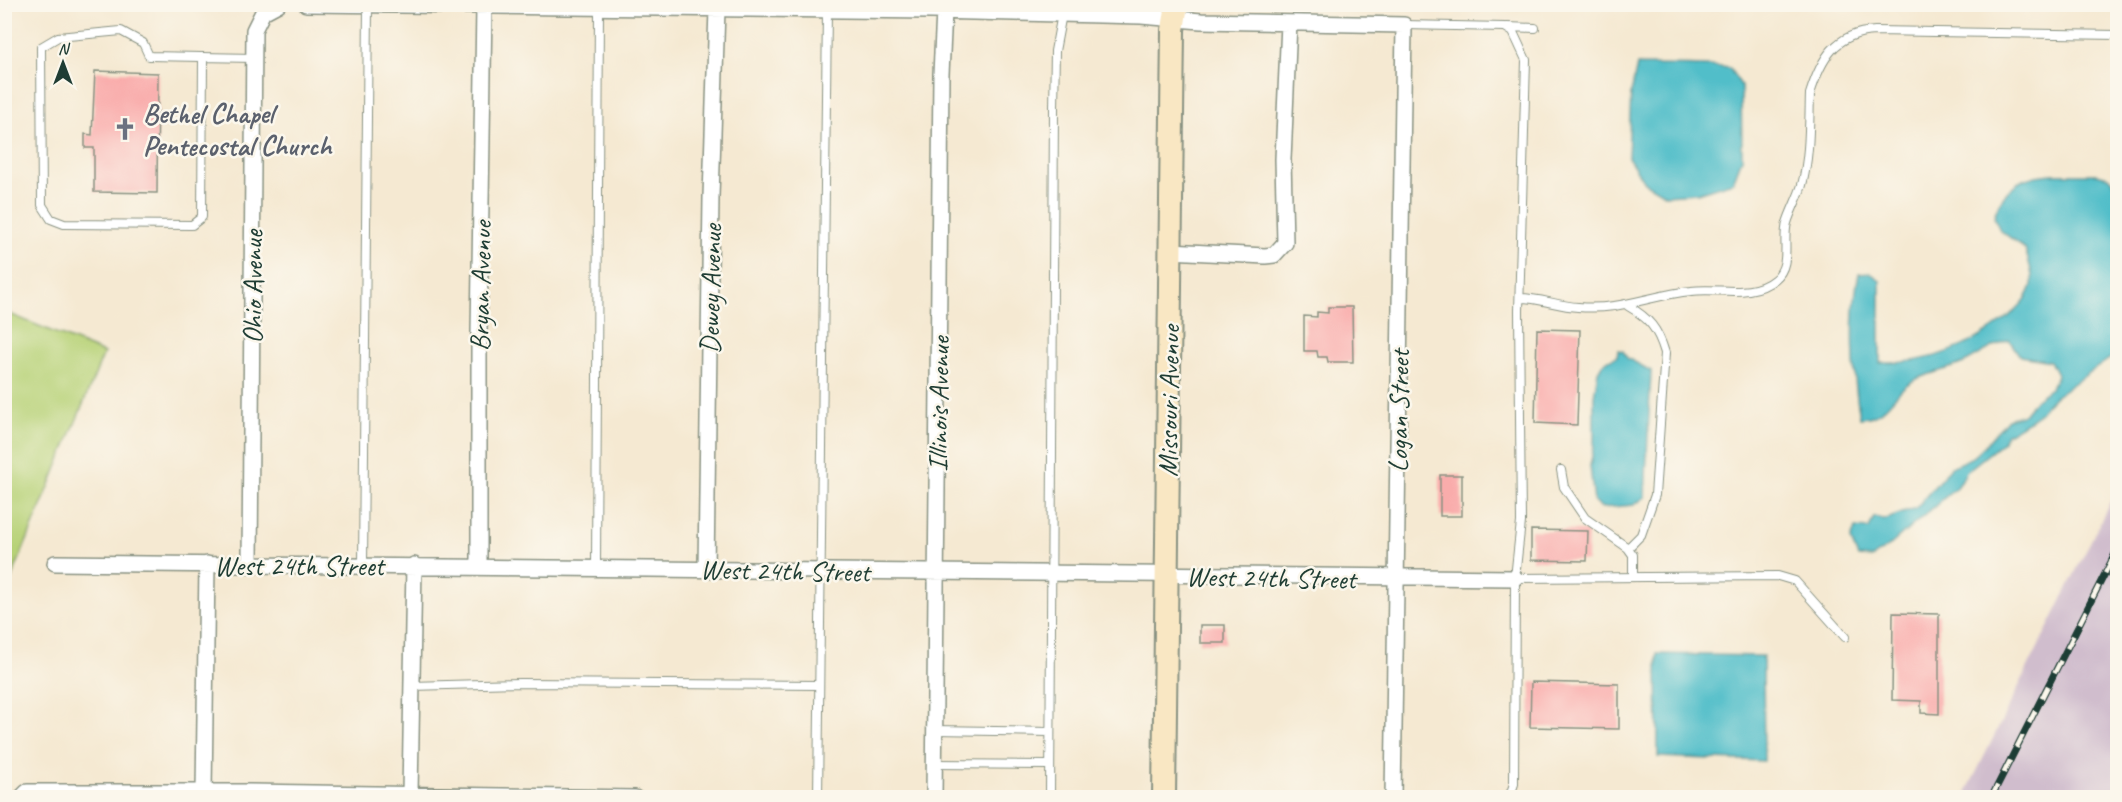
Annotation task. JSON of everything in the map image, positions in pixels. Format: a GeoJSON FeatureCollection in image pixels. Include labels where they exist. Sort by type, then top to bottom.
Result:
{"type":"FeatureCollection","features":[{"type":"Feature","properties":{"kind":"street","name":"Ohio Avenue"},"geometry":{"type":"LineString","coordinates":[[250,564],[254,30],[263,12],[278,4]]}},
{"type":"Feature","properties":{"kind":"street"},"geometry":{"type":"LineString","coordinates":[[306,4],[827,10],[935,9],[1062,14],[1176,12],[1288,23],[1404,25]]}},
{"type":"Feature","properties":{"kind":"street","name":"Bryan Avenue"},"geometry":{"type":"LineString","coordinates":[[479,566],[479,333],[484,7]]}},
{"type":"Feature","properties":{"kind":"street","name":"Dewey Avenue"},"geometry":{"type":"LineString","coordinates":[[706,568],[711,197],[717,9]]}},
{"type":"Feature","properties":{"kind":"street","name":"Illinois Avenue"},"geometry":{"type":"LineString","coordinates":[[934,798],[941,74],[935,9]]}},
{"type":"Feature","properties":{"kind":"street","name":"Missouri Avenue"},"geometry":{"type":"LineString","coordinates":[[1164,798],[1170,251],[1176,12]]}},
{"type":"Feature","properties":{"kind":"street"},"geometry":{"type":"LineString","coordinates":[[1170,251],[1265,256],[1274,255],[1285,243],[1283,159],[1288,23]]}},
{"type":"Feature","properties":{"kind":"street","name":"Logan Street"},"geometry":{"type":"LineString","coordinates":[[1393,798],[1404,25]]}},
{"type":"Feature","properties":{"kind":"street","name":"West 24th Street"},"geometry":{"type":"LineString","coordinates":[[55,563],[706,568],[1396,579],[1515,578]]}},
{"type":"Feature","properties":{"kind":"street"},"geometry":{"type":"LineString","coordinates":[[204,792],[207,564]]}},
{"type":"Feature","properties":{"kind":"street"},"geometry":{"type":"LineString","coordinates":[[410,794],[414,566]]}},
{"type":"Feature","properties":{"kind":"street"},"geometry":{"type":"LineString","coordinates":[[21,796],[27,792],[129,795],[204,792],[250,795],[410,794],[634,798]]}},
{"type":"Feature","properties":{"kind":"lane"},"geometry":{"type":"LineString","coordinates":[[363,565],[368,5]]}},
{"type":"Feature","properties":{"kind":"lane"},"geometry":{"type":"LineString","coordinates":[[596,567],[599,8]]}},
{"type":"Feature","properties":{"kind":"lane"},"geometry":{"type":"LineString","coordinates":[[818,798],[827,10]]}},
{"type":"Feature","properties":{"kind":"lane"},"geometry":{"type":"LineString","coordinates":[[1050,798],[1054,109],[1055,51],[1062,14]]}},
{"type":"Feature","properties":{"kind":"lane"},"geometry":{"type":"LineString","coordinates":[[1404,25],[1535,28]]}},
{"type":"Feature","properties":{"kind":"lane"},"geometry":{"type":"LineString","coordinates":[[1505,27],[1513,32],[1526,60],[1520,298],[1521,522],[1515,578],[1514,784],[1509,798]]}},
{"type":"Feature","properties":{"kind":"lane"},"geometry":{"type":"LineString","coordinates":[[203,57],[202,216],[192,225],[64,224],[51,219],[42,205],[41,47],[58,37],[121,31],[143,43],[149,56],[203,57],[254,58]]}},
{"type":"Feature","properties":{"kind":"lane"},"geometry":{"type":"LineString","coordinates":[[1520,298],[1577,307],[1628,306],[1691,291],[1738,291],[1759,288],[1776,278],[1785,262],[1787,224],[1802,185],[1806,166],[1810,94],[1823,61],[1850,35],[1875,31],[2118,34]]}},
{"type":"Feature","properties":{"kind":"lane"},"geometry":{"type":"LineString","coordinates":[[1628,306],[1649,319],[1660,335],[1665,353],[1655,495],[1649,519],[1641,535],[1628,548]]}},
{"type":"Feature","properties":{"kind":"lane"},"geometry":{"type":"LineString","coordinates":[[1561,470],[1564,487],[1584,518],[1628,548],[1633,555],[1633,576]]}},
{"type":"Feature","properties":{"kind":"lane"},"geometry":{"type":"LineString","coordinates":[[1515,578],[1633,576],[1788,578],[1795,581],[1845,637]]}},
{"type":"Feature","properties":{"kind":"lane"},"geometry":{"type":"LineString","coordinates":[[412,686],[508,683],[819,685]]}},
{"type":"Feature","properties":{"kind":"lane"},"geometry":{"type":"LineString","coordinates":[[935,730],[1050,732]]}},
{"type":"Feature","properties":{"kind":"lane"},"geometry":{"type":"LineString","coordinates":[[934,764],[1050,765]]}},
{"type":"Feature","properties":{"kind":"shaded area"},"geometry":{"type":"Polygon","coordinates":[[[2117,488],[2117,797],[1964,797],[2117,488]]]}},
{"type":"Feature","properties":{"kind":"green space"},"geometry":{"type":"Polygon","coordinates":[[[5,312],[104,353],[5,594],[5,312]]]}},
{"type":"Feature","properties":{"kind":"water"},"geometry":{"type":"Polygon","coordinates":[[[1637,65],[1729,68],[1741,85],[1742,158],[1733,182],[1697,193],[1666,195],[1644,182],[1628,157],[1631,93],[1637,65]]]}},
{"type":"Feature","properties":{"kind":"water"},"geometry":{"type":"Polygon","coordinates":[[[2096,174],[2109,177],[2117,186],[2118,343],[2112,357],[2054,397],[2034,418],[2007,434],[2002,443],[1967,471],[1958,486],[1888,547],[1872,558],[1858,557],[1851,540],[1855,528],[1869,529],[1874,517],[1884,520],[1916,508],[1951,467],[1975,456],[2008,419],[2024,414],[2036,399],[2051,388],[2057,375],[2050,361],[2020,356],[2009,340],[1968,361],[1917,379],[1903,388],[1880,412],[1860,418],[1854,346],[1854,307],[1859,274],[1871,273],[1880,281],[1880,363],[1915,361],[1963,346],[2007,318],[2019,307],[2032,285],[2025,249],[2000,230],[1994,217],[2001,200],[2010,188],[2034,176],[2096,174]]]}},
{"type":"Feature","properties":{"kind":"water"},"geometry":{"type":"Polygon","coordinates":[[[1618,350],[1623,351],[1627,358],[1651,371],[1645,497],[1634,505],[1602,508],[1594,502],[1590,466],[1594,446],[1594,396],[1598,371],[1603,363],[1617,356],[1618,350]]]}},
{"type":"Feature","properties":{"kind":"water"},"geometry":{"type":"Polygon","coordinates":[[[1657,654],[1763,656],[1764,761],[1658,757],[1657,654]]]}},
{"type":"Feature","properties":{"kind":"building"},"geometry":{"type":"Polygon","coordinates":[[[95,71],[158,73],[157,193],[94,192],[94,148],[85,148],[85,134],[92,135],[95,71]]]}},
{"type":"Feature","properties":{"kind":"building"},"geometry":{"type":"Polygon","coordinates":[[[1328,307],[1352,307],[1353,362],[1328,362],[1327,357],[1318,357],[1317,351],[1304,351],[1304,316],[1317,317],[1317,312],[1328,313],[1328,307]]]}},
{"type":"Feature","properties":{"kind":"building"},"geometry":{"type":"Polygon","coordinates":[[[1537,329],[1580,330],[1577,425],[1535,423],[1537,329]]]}},
{"type":"Feature","properties":{"kind":"building"},"geometry":{"type":"Polygon","coordinates":[[[1440,475],[1462,475],[1462,516],[1440,516],[1440,475]]]}},
{"type":"Feature","properties":{"kind":"building"},"geometry":{"type":"Polygon","coordinates":[[[1531,530],[1588,531],[1587,561],[1531,560],[1531,530]]]}},
{"type":"Feature","properties":{"kind":"building"},"geometry":{"type":"Polygon","coordinates":[[[1893,613],[1939,614],[1939,714],[1921,713],[1921,701],[1892,700],[1893,613]]]}},
{"type":"Feature","properties":{"kind":"building"},"geometry":{"type":"Polygon","coordinates":[[[1200,625],[1225,625],[1225,643],[1200,643],[1200,625]]]}},
{"type":"Feature","properties":{"kind":"building"},"geometry":{"type":"Polygon","coordinates":[[[1531,682],[1619,684],[1619,729],[1530,727],[1531,682]]]}},
{"type":"Feature","properties":{"kind":"railway"},"geometry":{"type":"LineString","coordinates":[[1991,798],[2118,548]]}},
{"type":"Feature","properties":{"kind":"place","name":"Bethel Chapel Pentecostal Church"},"geometry":{"type":"Point","coordinates":[125,129]}}]}
